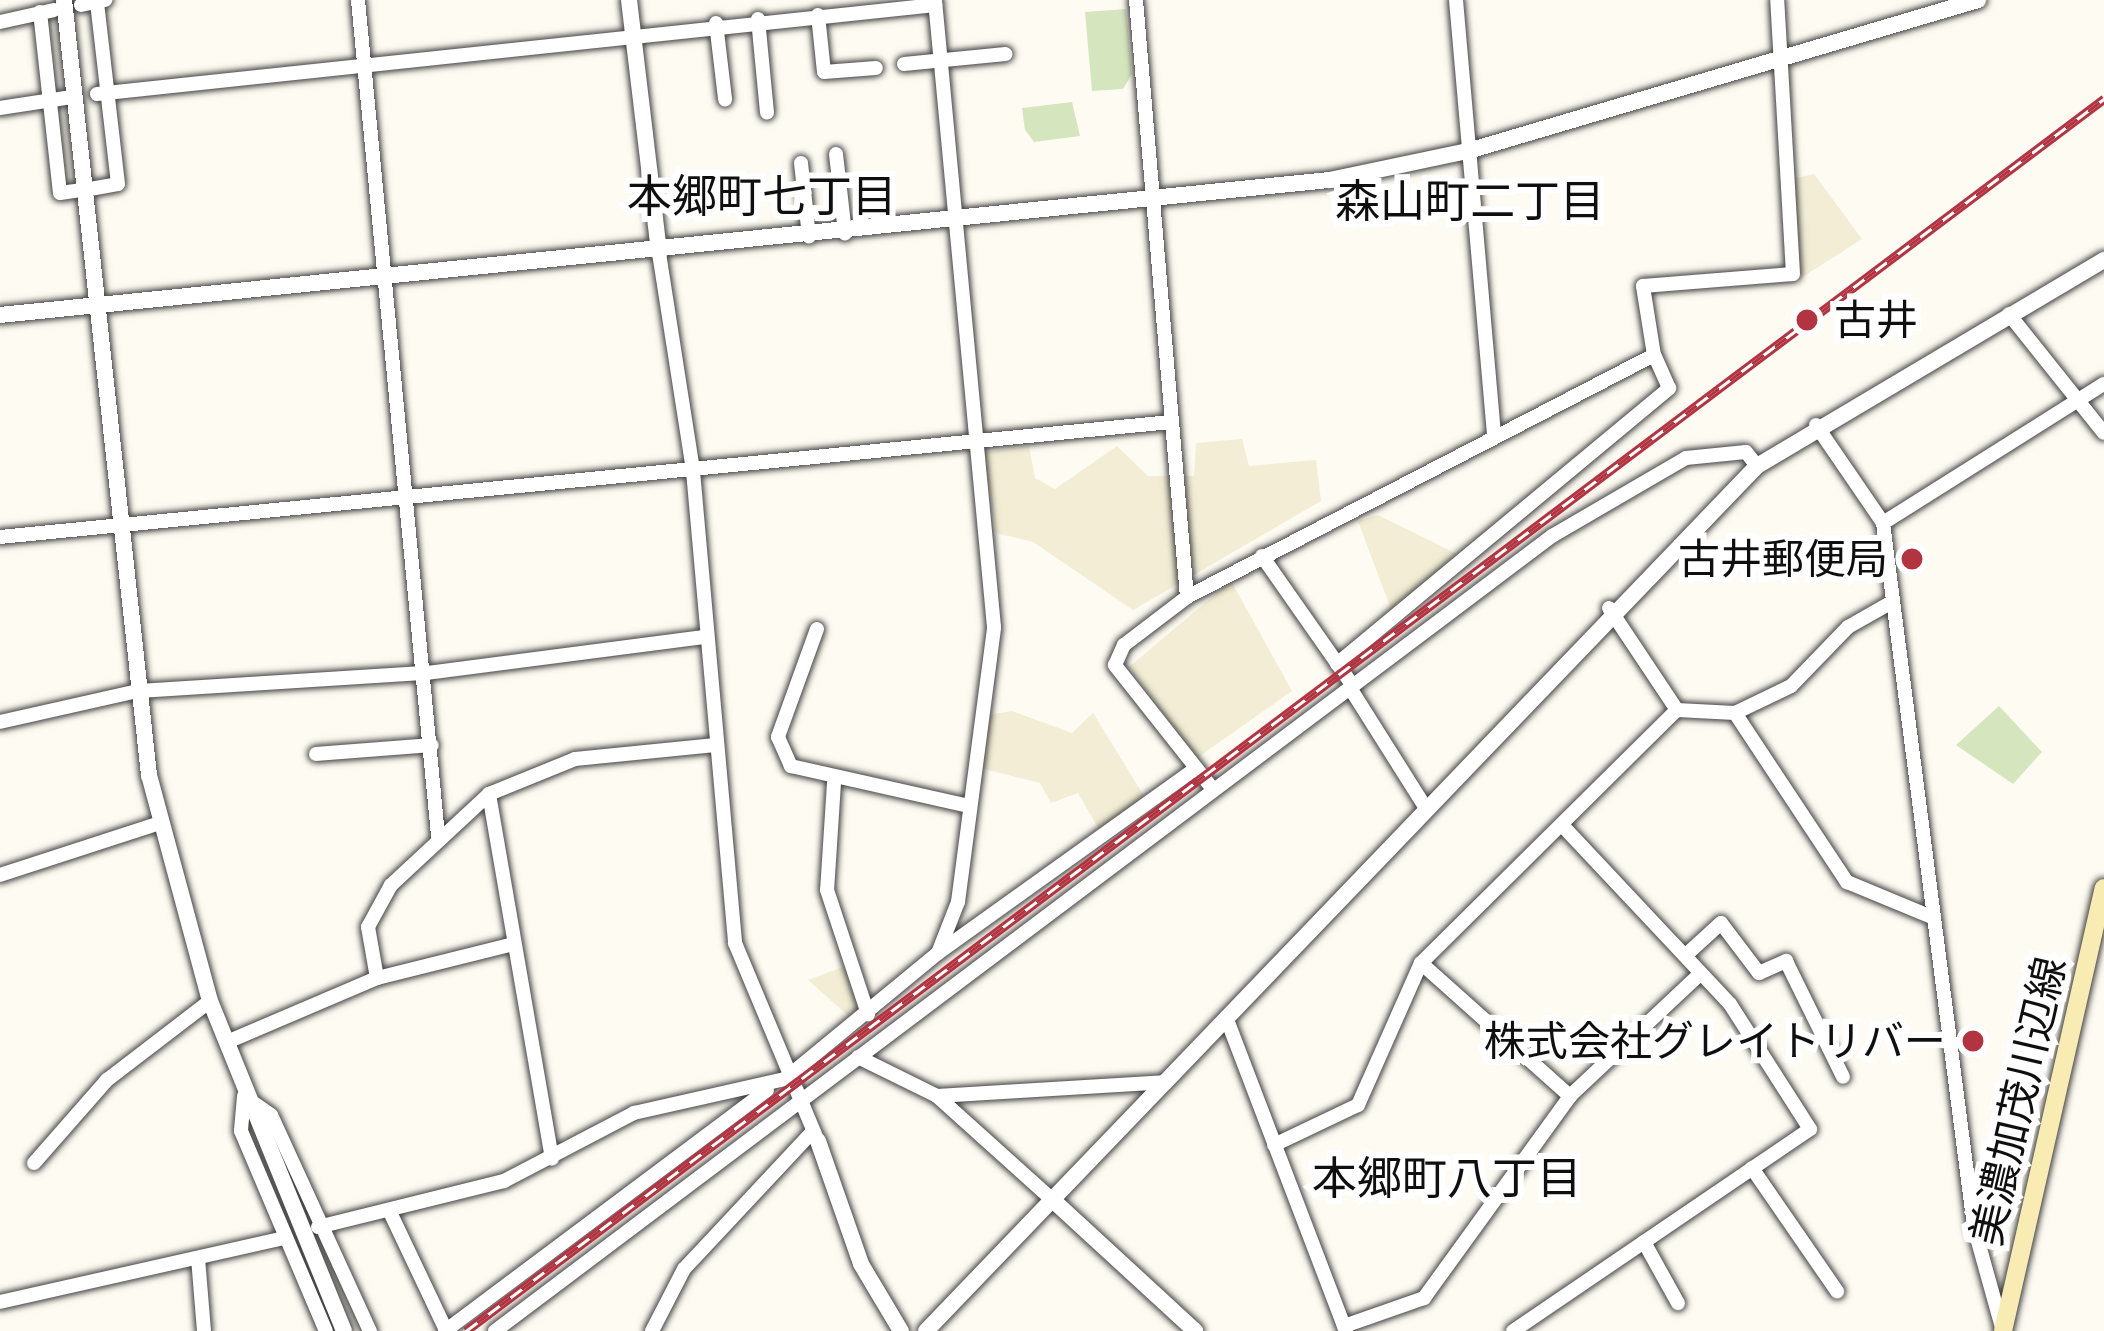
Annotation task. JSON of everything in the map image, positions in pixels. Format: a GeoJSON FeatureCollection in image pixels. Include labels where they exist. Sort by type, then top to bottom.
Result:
{"type":"FeatureCollection","features":[{"type":"Feature","properties":{"kind":"main road","name":"美濃加茂川辺線"},"geometry":{"type":"LineString","coordinates":[[2003,1331],[2104,888]]}},
{"type":"Feature","properties":{"kind":"street"},"geometry":{"type":"LineString","coordinates":[[358,0],[427,673],[438,836]]}},
{"type":"Feature","properties":{"kind":"street"},"geometry":{"type":"LineString","coordinates":[[629,0],[659,253],[693,471],[703,637],[735,943],[780,1081],[816,1136],[861,1264],[901,1331]]}},
{"type":"Feature","properties":{"kind":"street"},"geometry":{"type":"LineString","coordinates":[[1136,0],[1187,597]]}},
{"type":"Feature","properties":{"kind":"street"},"geometry":{"type":"LineString","coordinates":[[1456,0],[1494,433]]}},
{"type":"Feature","properties":{"kind":"street"},"geometry":{"type":"LineString","coordinates":[[1336,664],[1669,388],[1654,356],[1643,286],[1793,274],[1777,0]]}},
{"type":"Feature","properties":{"kind":"street"},"geometry":{"type":"LineString","coordinates":[[0,315],[1156,200],[1468,152],[1978,0]]}},
{"type":"Feature","properties":{"kind":"street"},"geometry":{"type":"LineString","coordinates":[[104,93],[631,29],[935,3],[994,627],[964,805],[958,902],[938,953]]}},
{"type":"Feature","properties":{"kind":"street"},"geometry":{"type":"LineString","coordinates":[[0,22],[73,5]]}},
{"type":"Feature","properties":{"kind":"street"},"geometry":{"type":"LineString","coordinates":[[73,5],[104,93],[118,184],[60,193],[46,104],[73,5]]}},
{"type":"Feature","properties":{"kind":"street"},"geometry":{"type":"LineString","coordinates":[[73,5],[138,691],[160,823],[210,1001],[244,1096],[344,1331]]}},
{"type":"Feature","properties":{"kind":"street"},"geometry":{"type":"LineString","coordinates":[[818,15],[824,73],[876,68]]}},
{"type":"Feature","properties":{"kind":"street"},"geometry":{"type":"LineString","coordinates":[[758,19],[767,113]]}},
{"type":"Feature","properties":{"kind":"street"},"geometry":{"type":"LineString","coordinates":[[716,23],[725,98]]}},
{"type":"Feature","properties":{"kind":"street"},"geometry":{"type":"LineString","coordinates":[[904,64],[1006,54]]}},
{"type":"Feature","properties":{"kind":"street"},"geometry":{"type":"LineString","coordinates":[[0,108],[64,98]]}},
{"type":"Feature","properties":{"kind":"street"},"geometry":{"type":"LineString","coordinates":[[836,154],[845,233]]}},
{"type":"Feature","properties":{"kind":"street"},"geometry":{"type":"LineString","coordinates":[[801,163],[809,237]]}},
{"type":"Feature","properties":{"kind":"street"},"geometry":{"type":"LineString","coordinates":[[926,1331],[1056,1203],[1609,608],[1756,466],[1816,425],[2104,260]]}},
{"type":"Feature","properties":{"kind":"street"},"geometry":{"type":"LineString","coordinates":[[2009,314],[2104,433]]}},
{"type":"Feature","properties":{"kind":"street"},"geometry":{"type":"LineString","coordinates":[[1212,788],[1115,665],[1124,645],[1187,597],[1262,556],[1494,433],[1654,356]]}},
{"type":"Feature","properties":{"kind":"street"},"geometry":{"type":"LineString","coordinates":[[1882,524],[2104,384]]}},
{"type":"Feature","properties":{"kind":"street"},"geometry":{"type":"LineString","coordinates":[[0,537],[1170,422]]}},
{"type":"Feature","properties":{"kind":"street"},"geometry":{"type":"LineString","coordinates":[[1816,425],[1882,524],[1974,1227],[2003,1331]]}},
{"type":"Feature","properties":{"kind":"street"},"geometry":{"type":"LineString","coordinates":[[495,1331],[1212,788],[1648,477],[1686,458],[1746,452],[1756,466]]}},
{"type":"Feature","properties":{"kind":"street"},"geometry":{"type":"LineString","coordinates":[[1262,556],[1351,687],[1426,810]]}},
{"type":"Feature","properties":{"kind":"street"},"geometry":{"type":"LineString","coordinates":[[1274,1145],[1358,1105],[1421,963],[1677,710],[1735,713],[1791,686],[1848,627],[1892,602]]}},
{"type":"Feature","properties":{"kind":"street"},"geometry":{"type":"LineString","coordinates":[[1609,608],[1677,710]]}},
{"type":"Feature","properties":{"kind":"street"},"geometry":{"type":"LineString","coordinates":[[817,629],[778,737],[790,766],[834,783],[964,805]]}},
{"type":"Feature","properties":{"kind":"street"},"geometry":{"type":"LineString","coordinates":[[0,722],[138,691],[427,673],[703,637]]}},
{"type":"Feature","properties":{"kind":"street"},"geometry":{"type":"LineString","coordinates":[[1735,713],[1847,882],[1934,918]]}},
{"type":"Feature","properties":{"kind":"street"},"geometry":{"type":"LineString","coordinates":[[316,754],[432,745]]}},
{"type":"Feature","properties":{"kind":"street"},"geometry":{"type":"LineString","coordinates":[[377,978],[368,927],[438,836],[489,794],[575,759],[715,745]]}},
{"type":"Feature","properties":{"kind":"street"},"geometry":{"type":"LineString","coordinates":[[389,1210],[446,1331],[868,1014],[938,953],[1196,768]]}},
{"type":"Feature","properties":{"kind":"street"},"geometry":{"type":"LineString","coordinates":[[834,783],[827,890],[868,1014]]}},
{"type":"Feature","properties":{"kind":"street"},"geometry":{"type":"LineString","coordinates":[[489,794],[552,1160]]}},
{"type":"Feature","properties":{"kind":"street"},"geometry":{"type":"LineString","coordinates":[[0,875],[160,823]]}},
{"type":"Feature","properties":{"kind":"street"},"geometry":{"type":"LineString","coordinates":[[1513,1331],[1752,1168],[1810,1121],[1687,954],[1564,826]]}},
{"type":"Feature","properties":{"kind":"street"},"geometry":{"type":"LineString","coordinates":[[1687,954],[1721,923],[1759,973],[1786,961],[1843,1077]]}},
{"type":"Feature","properties":{"kind":"street"},"geometry":{"type":"LineString","coordinates":[[227,1042],[377,978],[513,944]]}},
{"type":"Feature","properties":{"kind":"street"},"geometry":{"type":"LineString","coordinates":[[1421,963],[1570,1096]]}},
{"type":"Feature","properties":{"kind":"street"},"geometry":{"type":"LineString","coordinates":[[1226,1017],[1345,1329],[1424,1298],[1570,1096],[1700,974]]}},
{"type":"Feature","properties":{"kind":"street"},"geometry":{"type":"LineString","coordinates":[[34,1162],[107,1080],[210,1001]]}},
{"type":"Feature","properties":{"kind":"street"},"geometry":{"type":"LineString","coordinates":[[858,1057],[937,1096],[1195,1331]]}},
{"type":"Feature","properties":{"kind":"street"},"geometry":{"type":"LineString","coordinates":[[318,1227],[552,1160],[634,1113],[780,1081]]}},
{"type":"Feature","properties":{"kind":"street"},"geometry":{"type":"LineString","coordinates":[[937,1096],[1164,1082]]}},
{"type":"Feature","properties":{"kind":"street"},"geometry":{"type":"LineString","coordinates":[[244,1096],[271,1115],[318,1227],[370,1331]]}},
{"type":"Feature","properties":{"kind":"street"},"geometry":{"type":"LineString","coordinates":[[244,1096],[242,1131],[283,1238],[326,1331]]}},
{"type":"Feature","properties":{"kind":"street"},"geometry":{"type":"LineString","coordinates":[[652,1331],[684,1269],[816,1136]]}},
{"type":"Feature","properties":{"kind":"street"},"geometry":{"type":"LineString","coordinates":[[1752,1168],[1838,1291]]}},
{"type":"Feature","properties":{"kind":"street"},"geometry":{"type":"LineString","coordinates":[[0,1302],[283,1238]]}},
{"type":"Feature","properties":{"kind":"street"},"geometry":{"type":"LineString","coordinates":[[1644,1242],[1678,1303]]}},
{"type":"Feature","properties":{"kind":"street"},"geometry":{"type":"LineString","coordinates":[[198,1258],[204,1331]]}},
{"type":"Feature","properties":{"kind":"shaded area"},"geometry":{"type":"Polygon","coordinates":[[[1814,174],[1862,239],[1801,278],[1792,179],[1814,174]]]}},
{"type":"Feature","properties":{"kind":"shaded area"},"geometry":{"type":"Polygon","coordinates":[[[1242,439],[1249,466],[1316,460],[1321,501],[1133,610],[1033,542],[996,533],[984,452],[1029,446],[1035,478],[1055,489],[1117,446],[1148,476],[1194,476],[1196,443],[1242,439]]]}},
{"type":"Feature","properties":{"kind":"shaded area"},"geometry":{"type":"Polygon","coordinates":[[[1378,515],[1457,554],[1392,612],[1358,521],[1378,515]]]}},
{"type":"Feature","properties":{"kind":"shaded area"},"geometry":{"type":"Polygon","coordinates":[[[1231,581],[1292,691],[1197,758],[1129,667],[1231,581]]]}},
{"type":"Feature","properties":{"kind":"shaded area"},"geometry":{"type":"Polygon","coordinates":[[[1012,711],[1072,733],[1093,713],[1144,796],[1101,833],[1078,793],[1051,803],[1040,783],[976,767],[983,716],[1012,711]]]}},
{"type":"Feature","properties":{"kind":"shaded area"},"geometry":{"type":"Polygon","coordinates":[[[848,965],[862,1012],[852,1019],[808,980],[848,965]]]}},
{"type":"Feature","properties":{"kind":"green space"},"geometry":{"type":"Polygon","coordinates":[[[1126,9],[1132,74],[1123,89],[1092,91],[1085,12],[1126,9]]]}},
{"type":"Feature","properties":{"kind":"green space"},"geometry":{"type":"Polygon","coordinates":[[[1072,102],[1080,136],[1034,142],[1025,130],[1022,108],[1072,102]]]}},
{"type":"Feature","properties":{"kind":"green space"},"geometry":{"type":"Polygon","coordinates":[[[1999,706],[2042,752],[2013,784],[1956,745],[1999,706]]]}},
{"type":"Feature","properties":{"kind":"railway"},"geometry":{"type":"LineString","coordinates":[[466,1331],[2104,99]]}},
{"type":"Feature","properties":{"kind":"place","name":"古井"},"geometry":{"type":"Point","coordinates":[1807,320]}},
{"type":"Feature","properties":{"kind":"place","name":"古井郵便局"},"geometry":{"type":"Point","coordinates":[1912,559]}},
{"type":"Feature","properties":{"kind":"place","name":"株式会社グレイトリバー"},"geometry":{"type":"Point","coordinates":[1973,1041]}},
{"type":"Feature","properties":{"kind":"district","name":"本郷町七丁目"},"geometry":{"type":"Point","coordinates":[762,197]}},
{"type":"Feature","properties":{"kind":"district","name":"森山町二丁目"},"geometry":{"type":"Point","coordinates":[1470,202]}},
{"type":"Feature","properties":{"kind":"district","name":"本郷町八丁目"},"geometry":{"type":"Point","coordinates":[1447,1179]}}]}
